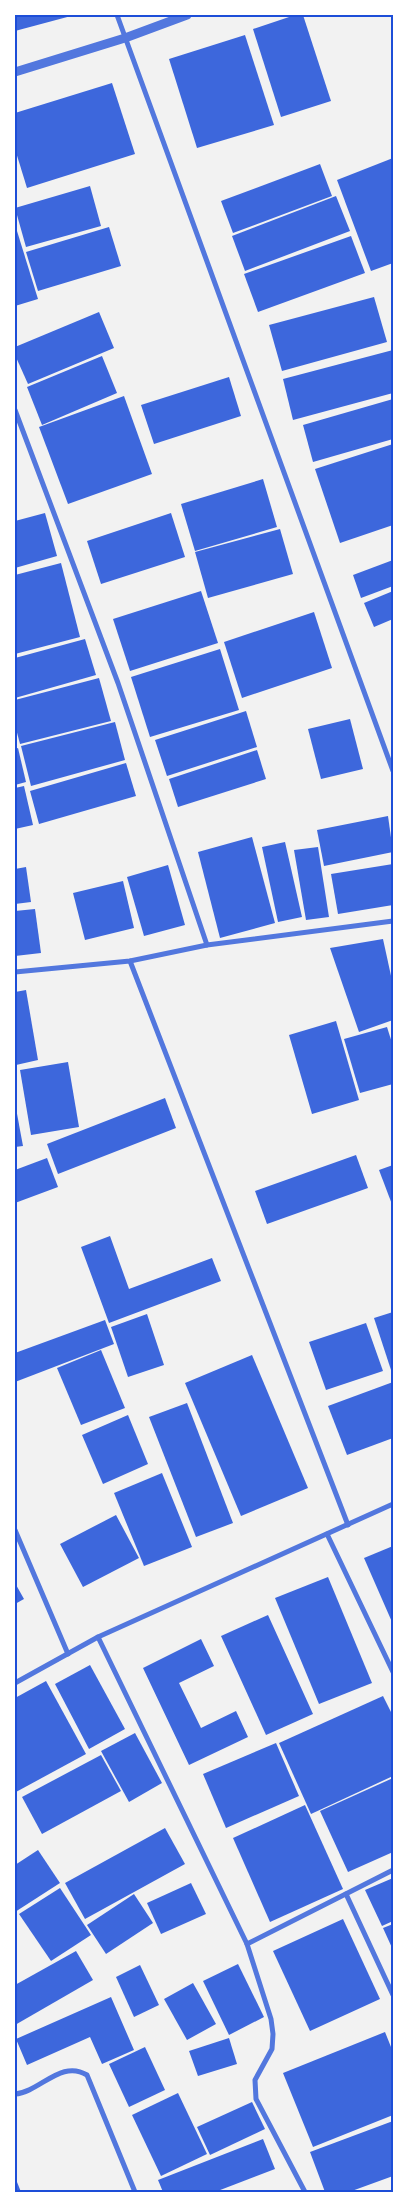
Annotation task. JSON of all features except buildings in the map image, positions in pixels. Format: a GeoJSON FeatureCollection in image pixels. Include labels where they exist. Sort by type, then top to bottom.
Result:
{"type":"FeatureCollection","features":[{"type":"Feature","properties":{"kind":"street"},"geometry":{"type":"LineString","coordinates":[[117,15],[393,771]]}},
{"type":"Feature","properties":{"kind":"street"},"geometry":{"type":"LineString","coordinates":[[15,72],[125,38],[188,15]]}},
{"type":"Feature","properties":{"kind":"street"},"geometry":{"type":"LineString","coordinates":[[15,410],[118,682],[207,945]]}},
{"type":"Feature","properties":{"kind":"street"},"geometry":{"type":"LineString","coordinates":[[15,972],[130,961],[207,945],[393,921]]}},
{"type":"Feature","properties":{"kind":"street"},"geometry":{"type":"LineString","coordinates":[[130,961],[348,1525]]}},
{"type":"Feature","properties":{"kind":"street"},"geometry":{"type":"LineString","coordinates":[[15,1683],[98,1637],[393,1504]]}},
{"type":"Feature","properties":{"kind":"street"},"geometry":{"type":"LineString","coordinates":[[15,1530],[68,1654]]}},
{"type":"Feature","properties":{"kind":"street"},"geometry":{"type":"LineString","coordinates":[[327,1534],[393,1672]]}},
{"type":"Feature","properties":{"kind":"street"},"geometry":{"type":"LineString","coordinates":[[98,1637],[247,1944],[271,2019],[273,2034],[272,2050],[256,2080],[256,2099],[305,2192]]}},
{"type":"Feature","properties":{"kind":"street"},"geometry":{"type":"LineString","coordinates":[[247,1944],[393,1870]]}},
{"type":"Feature","properties":{"kind":"street"},"geometry":{"type":"LineString","coordinates":[[346,1894],[393,1995]]}},
{"type":"Feature","properties":{"kind":"street"},"geometry":{"type":"LineString","coordinates":[[15,2094],[24,2093],[64,2070],[78,2070],[86,2075],[135,2192]]}}]}
